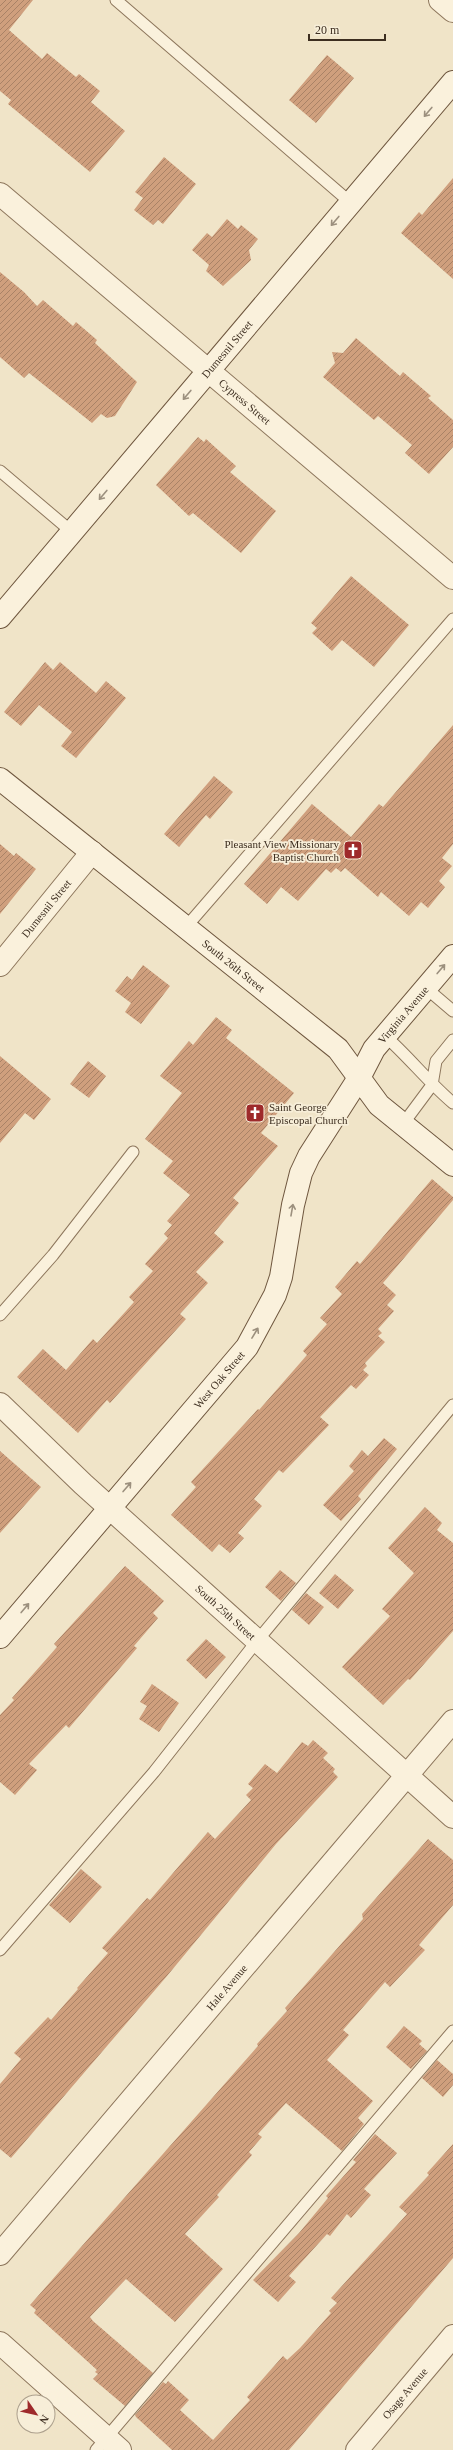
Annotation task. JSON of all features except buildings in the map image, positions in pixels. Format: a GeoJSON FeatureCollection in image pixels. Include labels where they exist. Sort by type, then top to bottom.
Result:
{"type":"FeatureCollection","features":[{"type":"Feature","properties":{"kind":"street"},"geometry":{"type":"LineString","coordinates":[[440,0],[453,11]]}},
{"type":"Feature","properties":{"kind":"street","name":"Dumesnil Street"},"geometry":{"type":"LineString","coordinates":[[0,617],[453,82]]}},
{"type":"Feature","properties":{"kind":"street","name":"Cypress Street"},"geometry":{"type":"LineString","coordinates":[[0,194],[208,371],[450,570]]}},
{"type":"Feature","properties":{"kind":"street","name":"South 26th Street"},"geometry":{"type":"LineString","coordinates":[[0,778],[338,1049],[379,1105],[453,1165]]}},
{"type":"Feature","properties":{"kind":"street","name":"Dumesnil Street"},"geometry":{"type":"LineString","coordinates":[[0,965],[92,852]]}},
{"type":"Feature","properties":{"kind":"street","name":"Virginia Avenue"},"geometry":{"type":"LineString","coordinates":[[358,1078],[374,1049],[453,956]]}},
{"type":"Feature","properties":{"kind":"street","name":"West Oak Street"},"geometry":{"type":"LineString","coordinates":[[0,1637],[247,1347],[268,1313],[281,1277],[293,1205],[301,1173],[321,1135],[358,1078]]}},
{"type":"Feature","properties":{"kind":"street","name":"South 25th Street"},"geometry":{"type":"LineString","coordinates":[[0,1404],[109,1508],[453,1817]]}},
{"type":"Feature","properties":{"kind":"street","name":"Hale Avenue"},"geometry":{"type":"LineString","coordinates":[[0,2254],[453,1721]]}},
{"type":"Feature","properties":{"kind":"street","name":"Osage Avenue"},"geometry":{"type":"LineString","coordinates":[[357,2450],[453,2336]]}},
{"type":"Feature","properties":{"kind":"street"},"geometry":{"type":"LineString","coordinates":[[0,2343],[107,2446]]}},
{"type":"Feature","properties":{"kind":"lane"},"geometry":{"type":"LineString","coordinates":[[116,0],[351,203]]}},
{"type":"Feature","properties":{"kind":"lane"},"geometry":{"type":"LineString","coordinates":[[0,471],[72,532]]}},
{"type":"Feature","properties":{"kind":"lane"},"geometry":{"type":"LineString","coordinates":[[186,927],[453,618]]}},
{"type":"Feature","properties":{"kind":"lane"},"geometry":{"type":"LineString","coordinates":[[426,988],[453,1011]]}},
{"type":"Feature","properties":{"kind":"lane"},"geometry":{"type":"LineString","coordinates":[[385,1036],[410,1058],[432,1086],[453,1102]]}},
{"type":"Feature","properties":{"kind":"lane"},"geometry":{"type":"LineString","coordinates":[[403,1124],[432,1086],[436,1061],[453,1040]]}},
{"type":"Feature","properties":{"kind":"lane"},"geometry":{"type":"LineString","coordinates":[[0,1315],[53,1255],[133,1152]]}},
{"type":"Feature","properties":{"kind":"lane"},"geometry":{"type":"LineString","coordinates":[[0,1950],[154,1772],[257,1641],[453,1405]]}},
{"type":"Feature","properties":{"kind":"lane"},"geometry":{"type":"LineString","coordinates":[[107,2446],[453,2032]]}},
{"type":"Feature","properties":{"kind":"place","name":"Pleasant View Missionary Baptist Church"},"geometry":{"type":"Point","coordinates":[353,850]}},
{"type":"Feature","properties":{"kind":"place","name":"Saint George Episcopal Church"},"geometry":{"type":"Point","coordinates":[255,1113]}}]}
